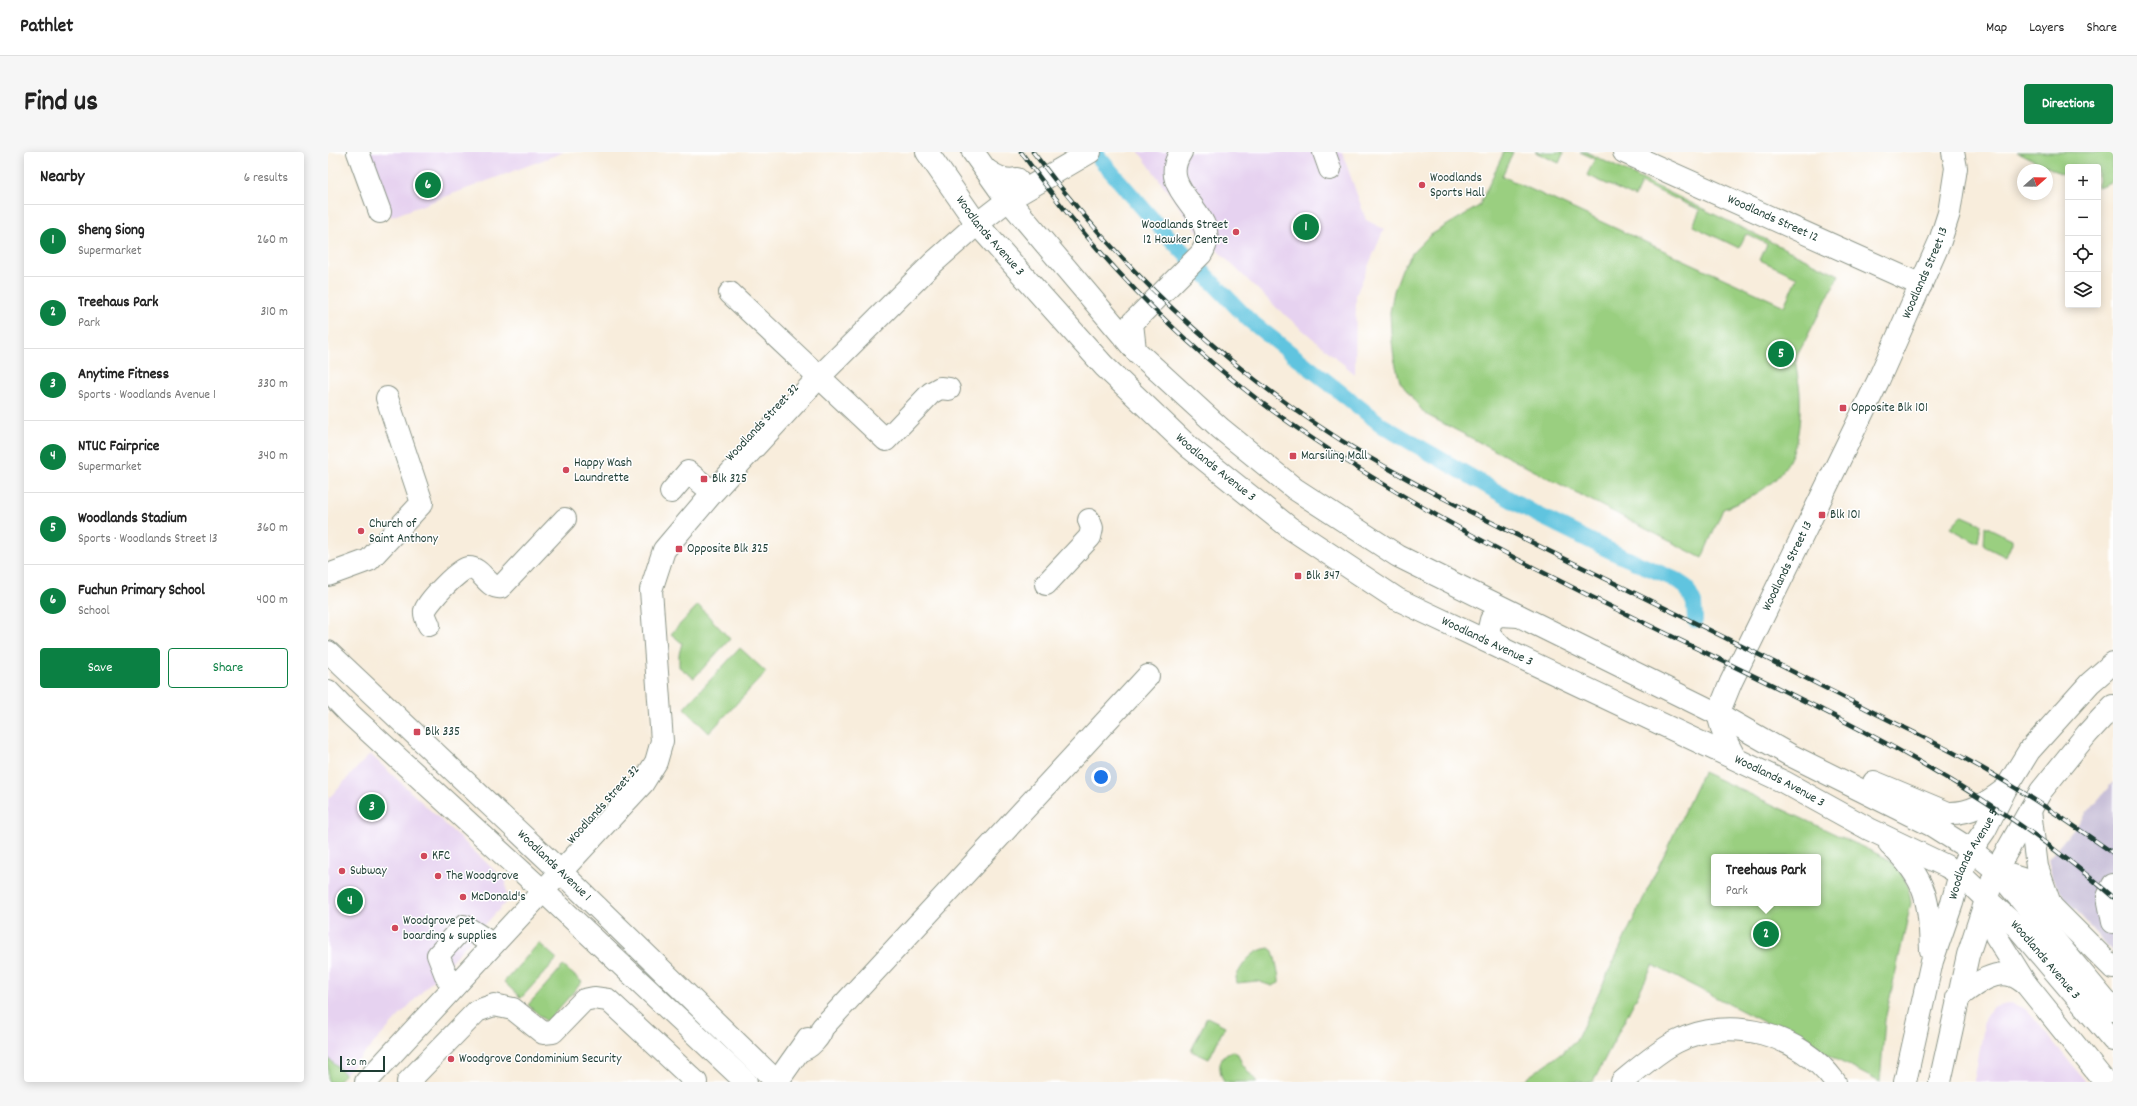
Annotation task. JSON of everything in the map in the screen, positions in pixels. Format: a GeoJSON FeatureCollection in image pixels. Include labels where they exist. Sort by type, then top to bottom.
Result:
{"type":"FeatureCollection","features":[{"type":"Feature","properties":{"kind":"main road"},"geometry":{"type":"LineString","coordinates":[[358,152],[380,212]]}},
{"type":"Feature","properties":{"kind":"main road","name":"Woodlands Avenue 3"},"geometry":{"type":"LineString","coordinates":[[926,152],[973,218],[1104,366],[1190,448],[1290,528],[1397,599],[1735,758],[1784,782],[1869,829],[1960,874],[2017,927],[2113,1040]]}},
{"type":"Feature","properties":{"kind":"main road"},"geometry":{"type":"LineString","coordinates":[[1135,350],[1132,323],[1210,243],[1214,229],[1210,217],[1205,212],[1196,209],[1180,192],[1176,183],[1176,165],[1181,152]]}},
{"type":"Feature","properties":{"kind":"main road","name":"Woodlands Street 12"},"geometry":{"type":"LineString","coordinates":[[1624,152],[1921,285]]}},
{"type":"Feature","properties":{"kind":"main road","name":"Woodlands Street 13"},"geometry":{"type":"LineString","coordinates":[[1718,714],[1731,682],[1878,382],[1940,241],[1949,212],[1956,168],[1953,152]]}},
{"type":"Feature","properties":{"kind":"main road"},"geometry":{"type":"LineString","coordinates":[[1008,190],[1076,155]]}},
{"type":"Feature","properties":{"kind":"main road"},"geometry":{"type":"LineString","coordinates":[[979,160],[1002,178],[1011,180],[1008,190]]}},
{"type":"Feature","properties":{"kind":"main road","name":"Woodlands Avenue 3"},"geometry":{"type":"LineString","coordinates":[[1008,190],[1135,350],[1220,428],[1295,489],[1398,556],[1718,714],[1790,755],[1933,826],[1971,850],[1996,870],[2113,1010]]}},
{"type":"Feature","properties":{"kind":"main road","name":"Woodlands Street 32"},"geometry":{"type":"LineString","coordinates":[[372,1071],[417,1018],[556,867],[632,776],[645,758],[652,732],[641,616],[649,574],[650,547],[705,486],[816,374],[933,263],[973,218],[1008,190]]}},
{"type":"Feature","properties":{"kind":"main road"},"geometry":{"type":"LineString","coordinates":[[730,293],[886,440],[931,393],[940,388],[949,389]]}},
{"type":"Feature","properties":{"kind":"main road","name":"Woodlands Street 32"},"geometry":{"type":"LineString","coordinates":[[649,574],[664,550],[816,374]]}},
{"type":"Feature","properties":{"kind":"main road"},"geometry":{"type":"LineString","coordinates":[[328,575],[369,560],[422,503],[387,398]]}},
{"type":"Feature","properties":{"kind":"main road"},"geometry":{"type":"LineString","coordinates":[[671,492],[688,472],[705,486]]}},
{"type":"Feature","properties":{"kind":"main road"},"geometry":{"type":"LineString","coordinates":[[429,626],[425,611],[429,603],[461,570],[468,568],[475,570],[493,586],[501,587],[565,519]]}},
{"type":"Feature","properties":{"kind":"main road"},"geometry":{"type":"LineString","coordinates":[[1046,584],[1090,537],[1092,528],[1089,520]]}},
{"type":"Feature","properties":{"kind":"main road"},"geometry":{"type":"LineString","coordinates":[[1503,649],[1488,633],[1491,620],[1500,615],[1519,616]]}},
{"type":"Feature","properties":{"kind":"main road","name":"Woodlands Avenue 1"},"geometry":{"type":"LineString","coordinates":[[328,652],[556,867],[777,1082]]}},
{"type":"Feature","properties":{"kind":"main road","name":"Woodlands Avenue 5"},"geometry":{"type":"LineString","coordinates":[[1905,1082],[1932,961],[1952,903],[1960,874],[1971,850],[1985,830],[2005,790],[2029,752],[2090,683],[2113,663]]}},
{"type":"Feature","properties":{"kind":"main road"},"geometry":{"type":"LineString","coordinates":[[777,1082],[801,1050],[806,1050],[821,1034],[822,1028],[1148,676]]}},
{"type":"Feature","properties":{"kind":"main road","name":"Woodlands Avenue 1"},"geometry":{"type":"LineString","coordinates":[[328,691],[351,715],[538,886],[746,1082]]}},
{"type":"Feature","properties":{"kind":"main road","name":"Woodlands Avenue 5"},"geometry":{"type":"LineString","coordinates":[[1940,1082],[1957,998],[1974,932],[1996,870],[2041,791],[2062,763],[2113,706]]}},
{"type":"Feature","properties":{"kind":"main road"},"geometry":{"type":"LineString","coordinates":[[1718,714],[1725,739],[1735,758]]}},
{"type":"Feature","properties":{"kind":"main road"},"geometry":{"type":"LineString","coordinates":[[1742,728],[1948,813],[1962,813],[1975,808],[2005,790]]}},
{"type":"Feature","properties":{"kind":"main road"},"geometry":{"type":"LineString","coordinates":[[2030,811],[2037,868],[2050,905]]}},
{"type":"Feature","properties":{"kind":"main road"},"geometry":{"type":"LineString","coordinates":[[1869,829],[1899,854],[1918,878],[1929,910],[1932,961]]}},
{"type":"Feature","properties":{"kind":"main road"},"geometry":{"type":"LineString","coordinates":[[1996,870],[2022,879],[2113,968]]}},
{"type":"Feature","properties":{"kind":"main road"},"geometry":{"type":"LineString","coordinates":[[2113,885],[2108,897],[2113,922]]}},
{"type":"Feature","properties":{"kind":"main road"},"geometry":{"type":"LineString","coordinates":[[1986,899],[1996,936],[2026,984],[2106,1082]]}},
{"type":"Feature","properties":{"kind":"main road"},"geometry":{"type":"LineString","coordinates":[[1957,998],[1978,982],[1994,976],[2012,975],[2026,984]]}},
{"type":"Feature","properties":{"kind":"main road"},"geometry":{"type":"LineString","coordinates":[[408,1082],[477,1011],[494,1005],[513,1009],[533,1027],[548,1034],[553,1032],[584,1000],[594,998],[608,1000],[696,1082]]}},
{"type":"Feature","properties":{"kind":"main road"},"geometry":{"type":"LineString","coordinates":[[1622,1082],[1676,1042],[1697,1033],[1720,1028],[1755,1032],[1786,1041],[1815,1060],[1835,1082]]}},
{"type":"Feature","properties":{"kind":"shaded area"},"geometry":{"type":"Polygon","coordinates":[[[368,152],[564,152],[391,217],[368,152]]]}},
{"type":"Feature","properties":{"kind":"shaded area"},"geometry":{"type":"Polygon","coordinates":[[[1139,152],[1342,152],[1366,220],[1384,229],[1356,295],[1355,374],[1278,309],[1194,227],[1139,152]]]}},
{"type":"Feature","properties":{"kind":"shaded area","name":"The Woodgrove"},"geometry":{"type":"Polygon","coordinates":[[[370,754],[506,881],[507,901],[345,1074],[328,1058],[328,799],[370,754]]]}},
{"type":"Feature","properties":{"kind":"shaded area"},"geometry":{"type":"Polygon","coordinates":[[[2113,782],[2113,952],[2064,897],[2052,878],[2048,859],[2113,782]]]}},
{"type":"Feature","properties":{"kind":"shaded area"},"geometry":{"type":"Polygon","coordinates":[[[2011,1003],[2025,1009],[2031,1015],[2086,1082],[1974,1082],[1986,1015],[1992,1008],[2011,1003]]]}},
{"type":"Feature","properties":{"kind":"green space"},"geometry":{"type":"Polygon","coordinates":[[[1504,152],[1513,152],[1502,176],[1784,306],[1797,277],[1760,260],[1767,244],[1746,234],[1739,248],[1693,226],[1700,210],[1641,183],[1635,197],[1587,175],[1595,159],[1580,152],[1586,152],[1839,275],[1796,359],[1800,391],[1800,417],[1797,437],[1785,468],[1761,491],[1723,509],[1702,558],[1425,414],[1400,382],[1394,358],[1390,312],[1394,291],[1402,269],[1413,252],[1429,236],[1479,206],[1504,152]]]}},
{"type":"Feature","properties":{"kind":"green space"},"geometry":{"type":"Polygon","coordinates":[[[1535,152],[1564,152],[1559,163],[1535,152]]]}},
{"type":"Feature","properties":{"kind":"green space"},"geometry":{"type":"Polygon","coordinates":[[[2017,152],[2113,152],[2113,181],[2101,186],[2101,164],[2065,164],[2065,176],[2053,170],[2053,164],[2041,164],[2017,152]]]}},
{"type":"Feature","properties":{"kind":"green space"},"geometry":{"type":"Polygon","coordinates":[[[1963,516],[1981,524],[1978,542],[1975,542],[1950,528],[1960,517],[1963,516]]]}},
{"type":"Feature","properties":{"kind":"green space"},"geometry":{"type":"Polygon","coordinates":[[[1985,526],[2012,539],[2012,543],[2006,557],[1984,546],[1985,526]]]}},
{"type":"Feature","properties":{"kind":"green space"},"geometry":{"type":"Polygon","coordinates":[[[698,605],[730,639],[694,678],[679,667],[679,654],[682,643],[671,634],[698,605]]]}},
{"type":"Feature","properties":{"kind":"green space"},"geometry":{"type":"Polygon","coordinates":[[[740,648],[766,672],[709,733],[684,708],[740,648]]]}},
{"type":"Feature","properties":{"kind":"green space"},"geometry":{"type":"Polygon","coordinates":[[[1703,772],[1886,858],[1897,868],[1904,878],[1911,903],[1885,1020],[1880,1082],[1653,965],[1593,1082],[1521,1082],[1562,1053],[1576,1041],[1703,772]]]}},
{"type":"Feature","properties":{"kind":"green space"},"geometry":{"type":"Polygon","coordinates":[[[539,943],[557,959],[521,998],[504,982],[539,943]]]}},
{"type":"Feature","properties":{"kind":"green space"},"geometry":{"type":"Polygon","coordinates":[[[1269,948],[1274,954],[1279,983],[1272,986],[1257,981],[1237,983],[1236,977],[1249,958],[1258,951],[1269,948]]]}},
{"type":"Feature","properties":{"kind":"green space"},"geometry":{"type":"Polygon","coordinates":[[[563,966],[582,982],[547,1022],[528,1005],[563,966]]]}},
{"type":"Feature","properties":{"kind":"green space"},"geometry":{"type":"Polygon","coordinates":[[[1207,1017],[1225,1026],[1209,1059],[1191,1051],[1207,1017]]]}},
{"type":"Feature","properties":{"kind":"green space"},"geometry":{"type":"Polygon","coordinates":[[[1232,1051],[1238,1054],[1242,1064],[1257,1082],[1224,1082],[1220,1068],[1221,1060],[1227,1053],[1232,1051]]]}},
{"type":"Feature","properties":{"kind":"green space"},"geometry":{"type":"Polygon","coordinates":[[[328,1058],[345,1074],[337,1082],[328,1082],[328,1058]]]}},
{"type":"Feature","properties":{"kind":"waterway"},"geometry":{"type":"LineString","coordinates":[[1094,152],[1160,228],[1249,320],[1383,426],[1534,513],[1619,555],[1674,579],[1686,587],[1694,603],[1695,620]]}},
{"type":"Feature","properties":{"kind":"railway"},"geometry":{"type":"LineString","coordinates":[[1021,152],[1076,223],[1105,258],[1136,291],[1202,354],[1273,411],[1319,443],[1366,474],[1513,557],[1840,719],[1954,782],[2009,817],[2062,855],[2113,897]]}},
{"type":"Feature","properties":{"kind":"railway"},"geometry":{"type":"LineString","coordinates":[[1033,152],[1096,229],[1164,301],[1238,367],[1319,426],[1403,477],[1461,507],[1744,647],[1971,762],[2035,800],[2113,853]]}},
{"type":"Feature","properties":{"kind":"place","name":"Fuchun Primary School"},"geometry":{"type":"Point","coordinates":[428,185]}},
{"type":"Feature","properties":{"kind":"place","name":"Woodlands Sports Hall"},"geometry":{"type":"Point","coordinates":[1422,185]}},
{"type":"Feature","properties":{"kind":"place","name":"Sheng Siong"},"geometry":{"type":"Point","coordinates":[1306,227]}},
{"type":"Feature","properties":{"kind":"place","name":"Woodlands Street 12 Hawker Centre"},"geometry":{"type":"Point","coordinates":[1236,232]}},
{"type":"Feature","properties":{"kind":"place","name":"Woodlands Stadium"},"geometry":{"type":"Point","coordinates":[1781,354]}},
{"type":"Feature","properties":{"kind":"place","name":"Opposite Blk 101"},"geometry":{"type":"Point","coordinates":[1843,408]}},
{"type":"Feature","properties":{"kind":"place","name":"Marsiling Mall"},"geometry":{"type":"Point","coordinates":[1293,456]}},
{"type":"Feature","properties":{"kind":"place","name":"Happy Wash Laundrette"},"geometry":{"type":"Point","coordinates":[566,470]}},
{"type":"Feature","properties":{"kind":"place","name":"Blk 325"},"geometry":{"type":"Point","coordinates":[704,479]}},
{"type":"Feature","properties":{"kind":"place","name":"Blk 101"},"geometry":{"type":"Point","coordinates":[1822,515]}},
{"type":"Feature","properties":{"kind":"place","name":"Church of Saint Anthony"},"geometry":{"type":"Point","coordinates":[361,531]}},
{"type":"Feature","properties":{"kind":"place","name":"Opposite Blk 325"},"geometry":{"type":"Point","coordinates":[679,549]}},
{"type":"Feature","properties":{"kind":"place","name":"Blk 347"},"geometry":{"type":"Point","coordinates":[1298,576]}},
{"type":"Feature","properties":{"kind":"place","name":"Blk 335"},"geometry":{"type":"Point","coordinates":[417,732]}},
{"type":"Feature","properties":{"kind":"place","name":"Anytime Fitness"},"geometry":{"type":"Point","coordinates":[372,807]}},
{"type":"Feature","properties":{"kind":"place","name":"KFC"},"geometry":{"type":"Point","coordinates":[424,856]}},
{"type":"Feature","properties":{"kind":"place","name":"Subway"},"geometry":{"type":"Point","coordinates":[342,871]}},
{"type":"Feature","properties":{"kind":"place","name":"The Woodgrove"},"geometry":{"type":"Point","coordinates":[438,876]}},
{"type":"Feature","properties":{"kind":"place","name":"McDonald's"},"geometry":{"type":"Point","coordinates":[463,897]}},
{"type":"Feature","properties":{"kind":"place","name":"NTUC Fairprice"},"geometry":{"type":"Point","coordinates":[350,901]}},
{"type":"Feature","properties":{"kind":"place","name":"Woodgrove pet boarding & supplies"},"geometry":{"type":"Point","coordinates":[395,928]}},
{"type":"Feature","properties":{"kind":"place","name":"Treehaus Park"},"geometry":{"type":"Point","coordinates":[1766,934]}},
{"type":"Feature","properties":{"kind":"place","name":"Woodgrove Condominium Security"},"geometry":{"type":"Point","coordinates":[451,1059]}}]}
